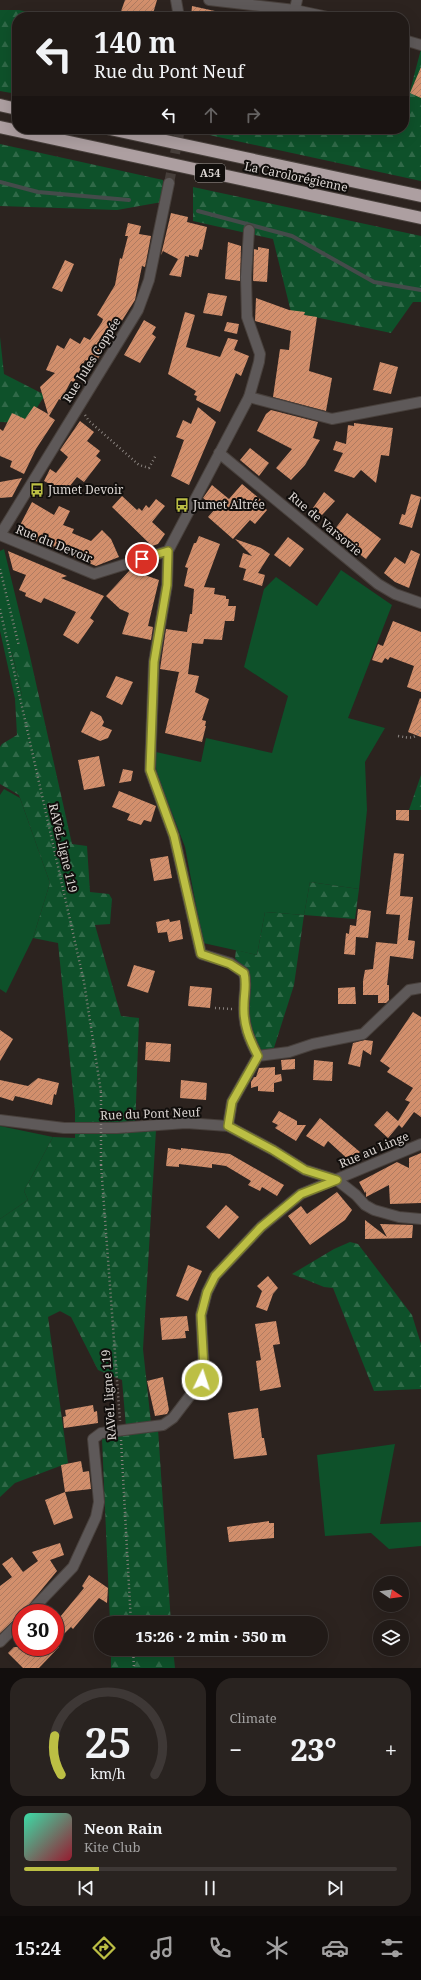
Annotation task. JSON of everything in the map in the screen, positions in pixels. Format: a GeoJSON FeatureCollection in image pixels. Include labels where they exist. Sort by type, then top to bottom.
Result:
{"type":"FeatureCollection","features":[{"type":"Feature","properties":{"kind":"highway"},"geometry":{"type":"LineString","coordinates":[[0,105],[12,108]]}},
{"type":"Feature","properties":{"kind":"highway","name":"La Carolorégienne"},"geometry":{"type":"LineString","coordinates":[[0,127],[12,130]]}},
{"type":"Feature","properties":{"kind":"highway","name":"La Carolorégienne"},"geometry":{"type":"LineString","coordinates":[[32,134],[421,218]]}},
{"type":"Feature","properties":{"kind":"highway","name":"La Carolorégienne"},"geometry":{"type":"LineString","coordinates":[[133,134],[421,196]]}},
{"type":"Feature","properties":{"kind":"street"},"geometry":{"type":"LineString","coordinates":[[176,0],[178,12]]}},
{"type":"Feature","properties":{"kind":"street"},"geometry":{"type":"LineString","coordinates":[[209,0],[282,12]]}},
{"type":"Feature","properties":{"kind":"street"},"geometry":{"type":"LineString","coordinates":[[294,12],[297,0]]}},
{"type":"Feature","properties":{"kind":"street"},"geometry":{"type":"LineString","coordinates":[[409,41],[421,45]]}},
{"type":"Feature","properties":{"kind":"street","name":"Rue Jules Coppée"},"geometry":{"type":"LineString","coordinates":[[0,535],[78,405],[130,326],[145,295],[169,183]]}},
{"type":"Feature","properties":{"kind":"street"},"geometry":{"type":"LineString","coordinates":[[249,230],[246,277],[247,317],[260,354],[249,398],[168,551],[167,585],[154,662],[150,770],[174,836],[201,954],[230,964],[244,973],[246,986],[244,1010],[247,1036],[258,1056]]}},
{"type":"Feature","properties":{"kind":"street"},"geometry":{"type":"LineString","coordinates":[[249,398],[332,419],[421,402]]}},
{"type":"Feature","properties":{"kind":"street","name":"Rue de Varsovie"},"geometry":{"type":"LineString","coordinates":[[219,453],[378,584],[395,594],[421,603]]}},
{"type":"Feature","properties":{"kind":"street","name":"Rue du Devoir"},"geometry":{"type":"LineString","coordinates":[[0,535],[94,574],[168,551]]}},
{"type":"Feature","properties":{"kind":"street"},"geometry":{"type":"LineString","coordinates":[[258,1056],[289,1052],[313,1044],[363,1034],[409,990],[421,988]]}},
{"type":"Feature","properties":{"kind":"street"},"geometry":{"type":"LineString","coordinates":[[228,1126],[232,1102],[258,1056]]}},
{"type":"Feature","properties":{"kind":"street","name":"Rue du Pont Neuf"},"geometry":{"type":"LineString","coordinates":[[0,1120],[64,1128],[101,1128],[186,1123],[228,1126],[273,1150],[305,1170],[337,1180],[356,1194],[365,1205],[374,1210],[399,1217],[421,1219]]}},
{"type":"Feature","properties":{"kind":"street","name":"Rue au Linge"},"geometry":{"type":"LineString","coordinates":[[38,1604],[73,1567],[96,1517],[99,1502],[93,1439],[101,1433],[163,1425],[173,1418],[202,1380],[204,1369],[201,1315],[207,1292],[215,1276],[261,1227],[301,1194],[421,1144]]}},
{"type":"Feature","properties":{"kind":"street"},"geometry":{"type":"LineString","coordinates":[[0,1642],[12,1630]]}},
{"type":"Feature","properties":{"kind":"path"},"geometry":{"type":"LineString","coordinates":[[78,405],[89,421],[140,465],[149,468],[156,455]]}},
{"type":"Feature","properties":{"kind":"path"},"geometry":{"type":"LineString","coordinates":[[0,569],[19,646]]}},
{"type":"Feature","properties":{"kind":"path","name":"RAVeL ligne 119"},"geometry":{"type":"LineString","coordinates":[[0,609],[84,982],[101,1092],[102,1165],[131,1616]]}},
{"type":"Feature","properties":{"kind":"path"},"geometry":{"type":"LineString","coordinates":[[398,736],[414,738],[418,736],[421,728]]}},
{"type":"Feature","properties":{"kind":"path"},"geometry":{"type":"LineString","coordinates":[[215,1008],[244,1010]]}},
{"type":"Feature","properties":{"kind":"path"},"geometry":{"type":"LineString","coordinates":[[133,1656],[134,1668]]}},
{"type":"Feature","properties":{"kind":"green space"},"geometry":{"type":"Polygon","coordinates":[[[0,10],[19,10],[28,12],[12,12],[12,93],[0,91],[0,10]]]}},
{"type":"Feature","properties":{"kind":"green space"},"geometry":{"type":"Polygon","coordinates":[[[421,49],[421,181],[205,134],[409,134],[409,95],[421,49]]]}},
{"type":"Feature","properties":{"kind":"green space"},"geometry":{"type":"Polygon","coordinates":[[[0,144],[163,180],[162,202],[117,210],[0,206],[0,144]]]}},
{"type":"Feature","properties":{"kind":"green space"},"geometry":{"type":"Polygon","coordinates":[[[193,187],[421,236],[421,302],[413,302],[391,333],[291,312],[273,239],[193,221],[193,187]]]}},
{"type":"Feature","properties":{"kind":"green space"},"geometry":{"type":"Polygon","coordinates":[[[0,337],[4,374],[45,395],[27,423],[0,422],[0,337]]]}},
{"type":"Feature","properties":{"kind":"green space"},"geometry":{"type":"Polygon","coordinates":[[[4,549],[29,652],[12,653],[22,695],[15,699],[0,631],[0,551],[4,549]]]}},
{"type":"Feature","properties":{"kind":"green space"},"geometry":{"type":"Polygon","coordinates":[[[341,570],[392,605],[348,718],[385,728],[365,762],[367,810],[359,889],[310,882],[304,915],[265,912],[257,955],[203,943],[185,847],[157,774],[155,762],[156,752],[201,762],[206,738],[272,753],[288,696],[244,667],[264,589],[276,577],[317,606],[341,570]]]}},
{"type":"Feature","properties":{"kind":"green space"},"geometry":{"type":"Polygon","coordinates":[[[12,652],[29,652],[72,844],[87,846],[90,892],[109,894],[112,899],[110,924],[95,925],[121,1016],[139,1018],[135,1131],[156,1130],[143,1349],[151,1423],[126,1427],[122,1380],[98,1370],[71,1317],[60,1311],[48,1317],[68,1463],[15,1483],[0,1497],[0,1219],[28,1200],[24,1191],[53,1137],[75,1138],[75,1111],[58,943],[33,938],[50,883],[19,795],[0,784],[0,747],[2,744],[17,735],[15,699],[22,695],[12,652]]]}},
{"type":"Feature","properties":{"kind":"green space"},"geometry":{"type":"Polygon","coordinates":[[[421,775],[421,810],[409,810],[421,775]]]}},
{"type":"Feature","properties":{"kind":"green space"},"geometry":{"type":"Polygon","coordinates":[[[4,789],[20,798],[50,883],[33,938],[6,993],[0,989],[0,795],[4,789]]]}},
{"type":"Feature","properties":{"kind":"green space"},"geometry":{"type":"Polygon","coordinates":[[[310,882],[359,889],[355,919],[304,915],[310,882]]]}},
{"type":"Feature","properties":{"kind":"green space"},"geometry":{"type":"Polygon","coordinates":[[[265,912],[304,915],[294,985],[273,1051],[259,1052],[248,1024],[250,981],[243,967],[235,958],[236,950],[257,955],[265,912]]]}},
{"type":"Feature","properties":{"kind":"green space"},"geometry":{"type":"Polygon","coordinates":[[[0,1126],[53,1137],[24,1191],[28,1200],[0,1219],[0,1126]]]}},
{"type":"Feature","properties":{"kind":"green space"},"geometry":{"type":"Polygon","coordinates":[[[350,1242],[358,1244],[412,1315],[421,1344],[421,1389],[374,1391],[333,1288],[324,1287],[292,1274],[334,1249],[350,1242]]]}},
{"type":"Feature","properties":{"kind":"green space"},"geometry":{"type":"Polygon","coordinates":[[[158,1429],[171,1616],[110,1616],[102,1439],[158,1429]]]}},
{"type":"Feature","properties":{"kind":"green space"},"geometry":{"type":"Polygon","coordinates":[[[395,1444],[380,1524],[421,1522],[421,1546],[389,1549],[371,1533],[325,1536],[317,1455],[395,1444]]]}},
{"type":"Feature","properties":{"kind":"green space"},"geometry":{"type":"Polygon","coordinates":[[[111,1656],[174,1656],[175,1668],[111,1668],[111,1656]]]}},
{"type":"Feature","properties":{"kind":"building"},"geometry":{"type":"Polygon","coordinates":[[[125,0],[157,0],[153,12],[121,12],[125,0]]]}},
{"type":"Feature","properties":{"kind":"building"},"geometry":{"type":"Polygon","coordinates":[[[192,6],[219,12],[191,12],[192,6]]]}},
{"type":"Feature","properties":{"kind":"building"},"geometry":{"type":"Polygon","coordinates":[[[421,67],[421,98],[410,93],[421,67]]]}},
{"type":"Feature","properties":{"kind":"building"},"geometry":{"type":"Polygon","coordinates":[[[171,213],[188,217],[187,222],[207,227],[202,250],[200,249],[198,257],[189,255],[189,257],[185,256],[181,277],[169,275],[178,259],[163,251],[161,255],[171,213]]]}},
{"type":"Feature","properties":{"kind":"building"},"geometry":{"type":"Polygon","coordinates":[[[128,223],[141,226],[139,234],[151,236],[145,267],[142,266],[135,300],[94,365],[85,360],[74,382],[71,381],[61,400],[59,399],[49,416],[55,420],[36,449],[24,474],[10,467],[12,461],[0,456],[0,429],[3,431],[12,413],[25,419],[34,406],[48,414],[40,387],[55,373],[46,370],[57,345],[64,349],[70,338],[80,344],[84,337],[90,340],[102,322],[103,319],[97,315],[115,285],[120,258],[122,259],[128,236],[125,236],[128,223]]]}},
{"type":"Feature","properties":{"kind":"building"},"geometry":{"type":"Polygon","coordinates":[[[228,242],[241,246],[240,281],[225,279],[228,242]]]}},
{"type":"Feature","properties":{"kind":"building"},"geometry":{"type":"Polygon","coordinates":[[[258,247],[269,249],[267,282],[253,281],[254,249],[258,250],[258,247]]]}},
{"type":"Feature","properties":{"kind":"building"},"geometry":{"type":"Polygon","coordinates":[[[65,260],[74,264],[62,292],[52,288],[65,260]]]}},
{"type":"Feature","properties":{"kind":"building"},"geometry":{"type":"Polygon","coordinates":[[[208,293],[227,296],[222,316],[203,313],[208,293]]]}},
{"type":"Feature","properties":{"kind":"building"},"geometry":{"type":"Polygon","coordinates":[[[256,298],[289,310],[305,312],[304,315],[317,317],[309,371],[332,378],[326,411],[273,397],[280,349],[289,350],[291,331],[255,321],[256,298]]]}},
{"type":"Feature","properties":{"kind":"building"},"geometry":{"type":"Polygon","coordinates":[[[185,312],[195,315],[186,347],[220,357],[228,338],[238,340],[234,350],[249,356],[241,376],[236,373],[220,412],[196,400],[197,396],[194,395],[196,391],[168,374],[185,312]]]}},
{"type":"Feature","properties":{"kind":"building"},"geometry":{"type":"Polygon","coordinates":[[[144,320],[156,327],[152,334],[156,337],[140,363],[124,355],[144,320]]]}},
{"type":"Feature","properties":{"kind":"building"},"geometry":{"type":"Polygon","coordinates":[[[227,322],[239,324],[237,334],[224,331],[227,322]]]}},
{"type":"Feature","properties":{"kind":"building"},"geometry":{"type":"Polygon","coordinates":[[[380,362],[398,367],[391,394],[373,390],[380,362]]]}},
{"type":"Feature","properties":{"kind":"building"},"geometry":{"type":"Polygon","coordinates":[[[198,407],[216,422],[189,485],[171,476],[184,440],[176,437],[183,420],[191,424],[198,407]]]}},
{"type":"Feature","properties":{"kind":"building"},"geometry":{"type":"Polygon","coordinates":[[[271,410],[318,422],[313,438],[320,440],[305,465],[291,480],[276,468],[292,449],[257,431],[266,414],[271,410]]]}},
{"type":"Feature","properties":{"kind":"building"},"geometry":{"type":"Polygon","coordinates":[[[80,421],[94,432],[87,441],[100,451],[96,456],[101,460],[84,482],[77,477],[65,492],[44,481],[50,469],[56,473],[68,457],[60,450],[80,421]]]}},
{"type":"Feature","properties":{"kind":"building"},"geometry":{"type":"Polygon","coordinates":[[[354,423],[393,428],[389,456],[381,455],[376,483],[361,470],[354,478],[334,471],[343,453],[333,450],[336,441],[346,444],[348,425],[354,426],[354,423]]]}},
{"type":"Feature","properties":{"kind":"building"},"geometry":{"type":"Polygon","coordinates":[[[250,448],[269,463],[259,476],[240,460],[250,448]]]}},
{"type":"Feature","properties":{"kind":"building"},"geometry":{"type":"Polygon","coordinates":[[[22,478],[12,497],[0,498],[0,482],[22,478]]]}},
{"type":"Feature","properties":{"kind":"building"},"geometry":{"type":"Polygon","coordinates":[[[242,484],[261,500],[258,502],[267,510],[255,524],[250,520],[233,539],[208,517],[216,508],[203,498],[212,485],[229,499],[242,484]]]}},
{"type":"Feature","properties":{"kind":"building"},"geometry":{"type":"Polygon","coordinates":[[[324,492],[335,501],[322,515],[313,508],[324,492]]]}},
{"type":"Feature","properties":{"kind":"building"},"geometry":{"type":"Polygon","coordinates":[[[411,494],[421,497],[412,528],[399,524],[402,514],[405,515],[411,494]]]}},
{"type":"Feature","properties":{"kind":"building"},"geometry":{"type":"Polygon","coordinates":[[[122,496],[137,510],[139,508],[142,511],[146,505],[149,508],[156,499],[165,506],[152,522],[165,534],[158,544],[152,546],[112,507],[122,496]]]}},
{"type":"Feature","properties":{"kind":"building"},"geometry":{"type":"Polygon","coordinates":[[[32,502],[54,515],[59,506],[70,511],[63,525],[74,529],[72,533],[91,541],[102,530],[111,539],[119,557],[96,566],[31,539],[17,531],[32,502]]]}},
{"type":"Feature","properties":{"kind":"building"},"geometry":{"type":"Polygon","coordinates":[[[347,513],[381,539],[366,559],[332,533],[347,513]]]}},
{"type":"Feature","properties":{"kind":"building"},"geometry":{"type":"Polygon","coordinates":[[[199,536],[220,544],[204,587],[215,588],[214,594],[226,596],[226,599],[229,599],[228,606],[236,606],[234,621],[225,621],[222,640],[204,639],[203,644],[192,643],[188,674],[199,676],[195,692],[209,699],[202,720],[206,721],[206,726],[202,742],[165,733],[179,672],[160,669],[166,629],[187,632],[190,614],[192,614],[194,589],[184,586],[188,568],[185,567],[194,543],[196,543],[199,536]]]}},
{"type":"Feature","properties":{"kind":"building"},"geometry":{"type":"Polygon","coordinates":[[[288,537],[304,549],[290,567],[274,555],[288,537]]]}},
{"type":"Feature","properties":{"kind":"building"},"geometry":{"type":"Polygon","coordinates":[[[235,539],[261,548],[270,554],[258,573],[265,575],[262,586],[243,580],[246,569],[239,567],[243,553],[252,556],[235,539]]]}},
{"type":"Feature","properties":{"kind":"building"},"geometry":{"type":"Polygon","coordinates":[[[411,550],[420,554],[409,588],[395,582],[384,573],[395,557],[405,564],[411,550]]]}},
{"type":"Feature","properties":{"kind":"building"},"geometry":{"type":"Polygon","coordinates":[[[8,551],[67,576],[61,578],[104,596],[90,618],[94,621],[78,644],[63,635],[76,612],[44,598],[41,603],[25,596],[26,593],[19,590],[26,575],[13,570],[8,551]]]}},
{"type":"Feature","properties":{"kind":"building"},"geometry":{"type":"Polygon","coordinates":[[[130,570],[159,580],[148,626],[153,627],[151,640],[122,634],[129,613],[120,609],[106,596],[130,570]]]}},
{"type":"Feature","properties":{"kind":"building"},"geometry":{"type":"Polygon","coordinates":[[[393,621],[421,632],[421,692],[407,687],[414,666],[390,657],[388,660],[385,658],[382,663],[372,660],[378,644],[383,646],[393,621]]]}},
{"type":"Feature","properties":{"kind":"building"},"geometry":{"type":"Polygon","coordinates":[[[116,676],[133,682],[122,705],[106,697],[116,676]]]}},
{"type":"Feature","properties":{"kind":"building"},"geometry":{"type":"Polygon","coordinates":[[[420,698],[421,699],[421,737],[408,732],[420,698]]]}},
{"type":"Feature","properties":{"kind":"building"},"geometry":{"type":"Polygon","coordinates":[[[91,711],[101,716],[104,722],[102,726],[112,730],[108,738],[100,741],[81,732],[91,711]]]}},
{"type":"Feature","properties":{"kind":"building"},"geometry":{"type":"Polygon","coordinates":[[[99,756],[105,786],[84,790],[78,760],[99,756]]]}},
{"type":"Feature","properties":{"kind":"building"},"geometry":{"type":"Polygon","coordinates":[[[123,769],[133,771],[131,781],[119,783],[123,769]]]}},
{"type":"Feature","properties":{"kind":"building"},"geometry":{"type":"Polygon","coordinates":[[[119,791],[156,806],[151,822],[144,820],[141,825],[127,820],[130,814],[112,807],[119,791]]]}},
{"type":"Feature","properties":{"kind":"building"},"geometry":{"type":"Polygon","coordinates":[[[396,810],[409,810],[409,821],[396,820],[396,810]]]}},
{"type":"Feature","properties":{"kind":"building"},"geometry":{"type":"Polygon","coordinates":[[[394,853],[404,854],[400,896],[413,897],[408,940],[415,941],[413,959],[390,956],[387,985],[389,985],[389,1000],[386,1003],[378,1003],[378,995],[363,995],[363,981],[365,970],[373,969],[376,942],[397,944],[400,915],[386,914],[394,853]]]}},
{"type":"Feature","properties":{"kind":"building"},"geometry":{"type":"Polygon","coordinates":[[[168,856],[172,878],[154,881],[150,859],[168,856]]]}},
{"type":"Feature","properties":{"kind":"building"},"geometry":{"type":"Polygon","coordinates":[[[358,909],[371,911],[368,938],[356,937],[355,955],[344,954],[346,933],[349,934],[350,925],[356,926],[358,909]]]}},
{"type":"Feature","properties":{"kind":"building"},"geometry":{"type":"Polygon","coordinates":[[[169,919],[170,922],[180,920],[183,939],[169,942],[167,932],[158,933],[156,922],[169,919]]]}},
{"type":"Feature","properties":{"kind":"building"},"geometry":{"type":"Polygon","coordinates":[[[134,965],[155,971],[148,993],[127,986],[134,965]]]}},
{"type":"Feature","properties":{"kind":"building"},"geometry":{"type":"Polygon","coordinates":[[[190,986],[212,988],[210,1008],[188,1006],[190,986]]]}},
{"type":"Feature","properties":{"kind":"building"},"geometry":{"type":"Polygon","coordinates":[[[355,987],[356,1004],[338,1004],[338,988],[355,987]]]}},
{"type":"Feature","properties":{"kind":"building"},"geometry":{"type":"Polygon","coordinates":[[[413,1012],[421,1017],[421,1117],[414,1112],[402,1128],[399,1125],[388,1138],[374,1125],[387,1111],[398,1121],[410,1102],[405,1100],[413,1088],[387,1072],[390,1068],[380,1061],[413,1012]]]}},
{"type":"Feature","properties":{"kind":"building"},"geometry":{"type":"Polygon","coordinates":[[[0,1030],[13,1039],[0,1061],[0,1030]]]}},
{"type":"Feature","properties":{"kind":"building"},"geometry":{"type":"Polygon","coordinates":[[[365,1040],[373,1041],[371,1055],[363,1050],[360,1067],[348,1064],[353,1043],[365,1040]]]}},
{"type":"Feature","properties":{"kind":"building"},"geometry":{"type":"Polygon","coordinates":[[[146,1042],[171,1044],[170,1062],[145,1060],[146,1042]]]}},
{"type":"Feature","properties":{"kind":"building"},"geometry":{"type":"Polygon","coordinates":[[[295,1059],[295,1069],[282,1070],[281,1060],[295,1059]]]}},
{"type":"Feature","properties":{"kind":"building"},"geometry":{"type":"Polygon","coordinates":[[[314,1060],[333,1062],[332,1081],[313,1080],[314,1060]]]}},
{"type":"Feature","properties":{"kind":"building"},"geometry":{"type":"Polygon","coordinates":[[[275,1067],[275,1075],[281,1074],[282,1081],[274,1083],[274,1092],[258,1091],[258,1086],[251,1088],[251,1082],[254,1077],[256,1077],[259,1068],[275,1067]]]}},
{"type":"Feature","properties":{"kind":"building"},"geometry":{"type":"Polygon","coordinates":[[[38,1078],[59,1083],[56,1095],[54,1094],[52,1105],[15,1096],[13,1101],[0,1097],[0,1080],[28,1086],[38,1078]]]}},
{"type":"Feature","properties":{"kind":"building"},"geometry":{"type":"Polygon","coordinates":[[[181,1080],[207,1083],[206,1100],[180,1098],[181,1080]]]}},
{"type":"Feature","properties":{"kind":"building"},"geometry":{"type":"Polygon","coordinates":[[[279,1111],[297,1121],[297,1125],[306,1125],[296,1141],[275,1128],[278,1125],[272,1122],[279,1111]]]}},
{"type":"Feature","properties":{"kind":"building"},"geometry":{"type":"Polygon","coordinates":[[[320,1118],[360,1152],[351,1162],[328,1141],[324,1147],[306,1136],[320,1118]]]}},
{"type":"Feature","properties":{"kind":"building"},"geometry":{"type":"Polygon","coordinates":[[[168,1148],[181,1150],[181,1148],[230,1154],[284,1185],[277,1196],[262,1187],[260,1191],[248,1185],[251,1181],[226,1166],[212,1164],[212,1168],[179,1164],[179,1167],[166,1166],[168,1148]]]}},
{"type":"Feature","properties":{"kind":"building"},"geometry":{"type":"Polygon","coordinates":[[[421,1153],[421,1203],[390,1204],[389,1185],[366,1197],[366,1191],[365,1193],[359,1182],[397,1162],[409,1168],[409,1158],[421,1153]]]}},
{"type":"Feature","properties":{"kind":"building"},"geometry":{"type":"Polygon","coordinates":[[[337,1192],[352,1210],[345,1220],[310,1245],[288,1216],[301,1206],[307,1214],[337,1192]]]}},
{"type":"Feature","properties":{"kind":"building"},"geometry":{"type":"Polygon","coordinates":[[[226,1205],[239,1217],[219,1239],[206,1227],[226,1205]]]}},
{"type":"Feature","properties":{"kind":"building"},"geometry":{"type":"Polygon","coordinates":[[[365,1220],[387,1237],[380,1224],[413,1225],[412,1238],[365,1239],[365,1220]]]}},
{"type":"Feature","properties":{"kind":"building"},"geometry":{"type":"Polygon","coordinates":[[[188,1265],[202,1271],[188,1301],[176,1296],[188,1265]]]}},
{"type":"Feature","properties":{"kind":"building"},"geometry":{"type":"Polygon","coordinates":[[[268,1276],[278,1288],[273,1294],[267,1311],[256,1307],[262,1291],[257,1286],[268,1276]]]}},
{"type":"Feature","properties":{"kind":"building"},"geometry":{"type":"Polygon","coordinates":[[[187,1316],[189,1331],[185,1331],[186,1338],[162,1340],[160,1318],[187,1316]]]}},
{"type":"Feature","properties":{"kind":"building"},"geometry":{"type":"Polygon","coordinates":[[[276,1321],[280,1344],[273,1345],[281,1387],[260,1391],[256,1361],[261,1360],[255,1324],[276,1321]]]}},
{"type":"Feature","properties":{"kind":"building"},"geometry":{"type":"Polygon","coordinates":[[[163,1377],[169,1410],[167,1414],[155,1416],[147,1381],[163,1377]]]}},
{"type":"Feature","properties":{"kind":"building"},"geometry":{"type":"Polygon","coordinates":[[[93,1405],[94,1412],[97,1411],[98,1423],[64,1428],[63,1417],[66,1416],[65,1410],[93,1405]]]}},
{"type":"Feature","properties":{"kind":"building"},"geometry":{"type":"Polygon","coordinates":[[[258,1408],[262,1438],[264,1438],[267,1455],[234,1459],[228,1413],[258,1408]]]}},
{"type":"Feature","properties":{"kind":"building"},"geometry":{"type":"Polygon","coordinates":[[[81,1461],[83,1472],[89,1471],[91,1489],[65,1492],[61,1465],[81,1461]]]}},
{"type":"Feature","properties":{"kind":"building"},"geometry":{"type":"Polygon","coordinates":[[[65,1492],[73,1518],[54,1525],[45,1500],[65,1492]]]}},
{"type":"Feature","properties":{"kind":"building"},"geometry":{"type":"Polygon","coordinates":[[[269,1521],[269,1523],[274,1523],[274,1538],[229,1542],[227,1527],[269,1521]]]}},
{"type":"Feature","properties":{"kind":"building"},"geometry":{"type":"Polygon","coordinates":[[[60,1543],[64,1555],[50,1560],[57,1571],[30,1604],[12,1604],[12,1622],[0,1633],[0,1586],[12,1577],[2,1564],[12,1557],[23,1572],[38,1561],[32,1552],[60,1543]]]}},
{"type":"Feature","properties":{"kind":"building"},"geometry":{"type":"Polygon","coordinates":[[[89,1575],[108,1588],[107,1603],[99,1598],[73,1629],[71,1627],[64,1634],[64,1612],[84,1588],[82,1586],[89,1575]]]}},
{"type":"Feature","properties":{"kind":"building"},"geometry":{"type":"Polygon","coordinates":[[[12,1649],[12,1656],[50,1656],[39,1668],[23,1668],[8,1653],[12,1649]]]}},
{"type":"Feature","properties":{"kind":"waterway"},"geometry":{"type":"LineString","coordinates":[[0,182],[38,192],[129,200]]}},
{"type":"Feature","properties":{"kind":"waterway"},"geometry":{"type":"LineString","coordinates":[[198,211],[292,236],[374,282],[421,290]]}},
{"type":"Feature","properties":{"kind":"tunnel"},"geometry":{"type":"LineString","coordinates":[[169,183],[179,134]]}},
{"type":"Feature","properties":{"kind":"place","name":"Jumet Devoir"},"geometry":{"type":"Point","coordinates":[37,490]}},
{"type":"Feature","properties":{"kind":"place","name":"Jumet Altrée"},"geometry":{"type":"Point","coordinates":[182,505]}},
{"type":"Feature","properties":{"kind":"route"},"geometry":{"type":"LineString","coordinates":[[142,559],[168,551],[167,585],[154,662],[150,770],[174,836],[201,954],[230,964],[242,970],[244,973],[246,986],[244,1006],[247,1036],[258,1056],[232,1102],[228,1126],[273,1150],[305,1170],[337,1180],[301,1194],[261,1227],[237,1250],[215,1276],[207,1292],[201,1315],[204,1369],[202,1380]]}}]}
